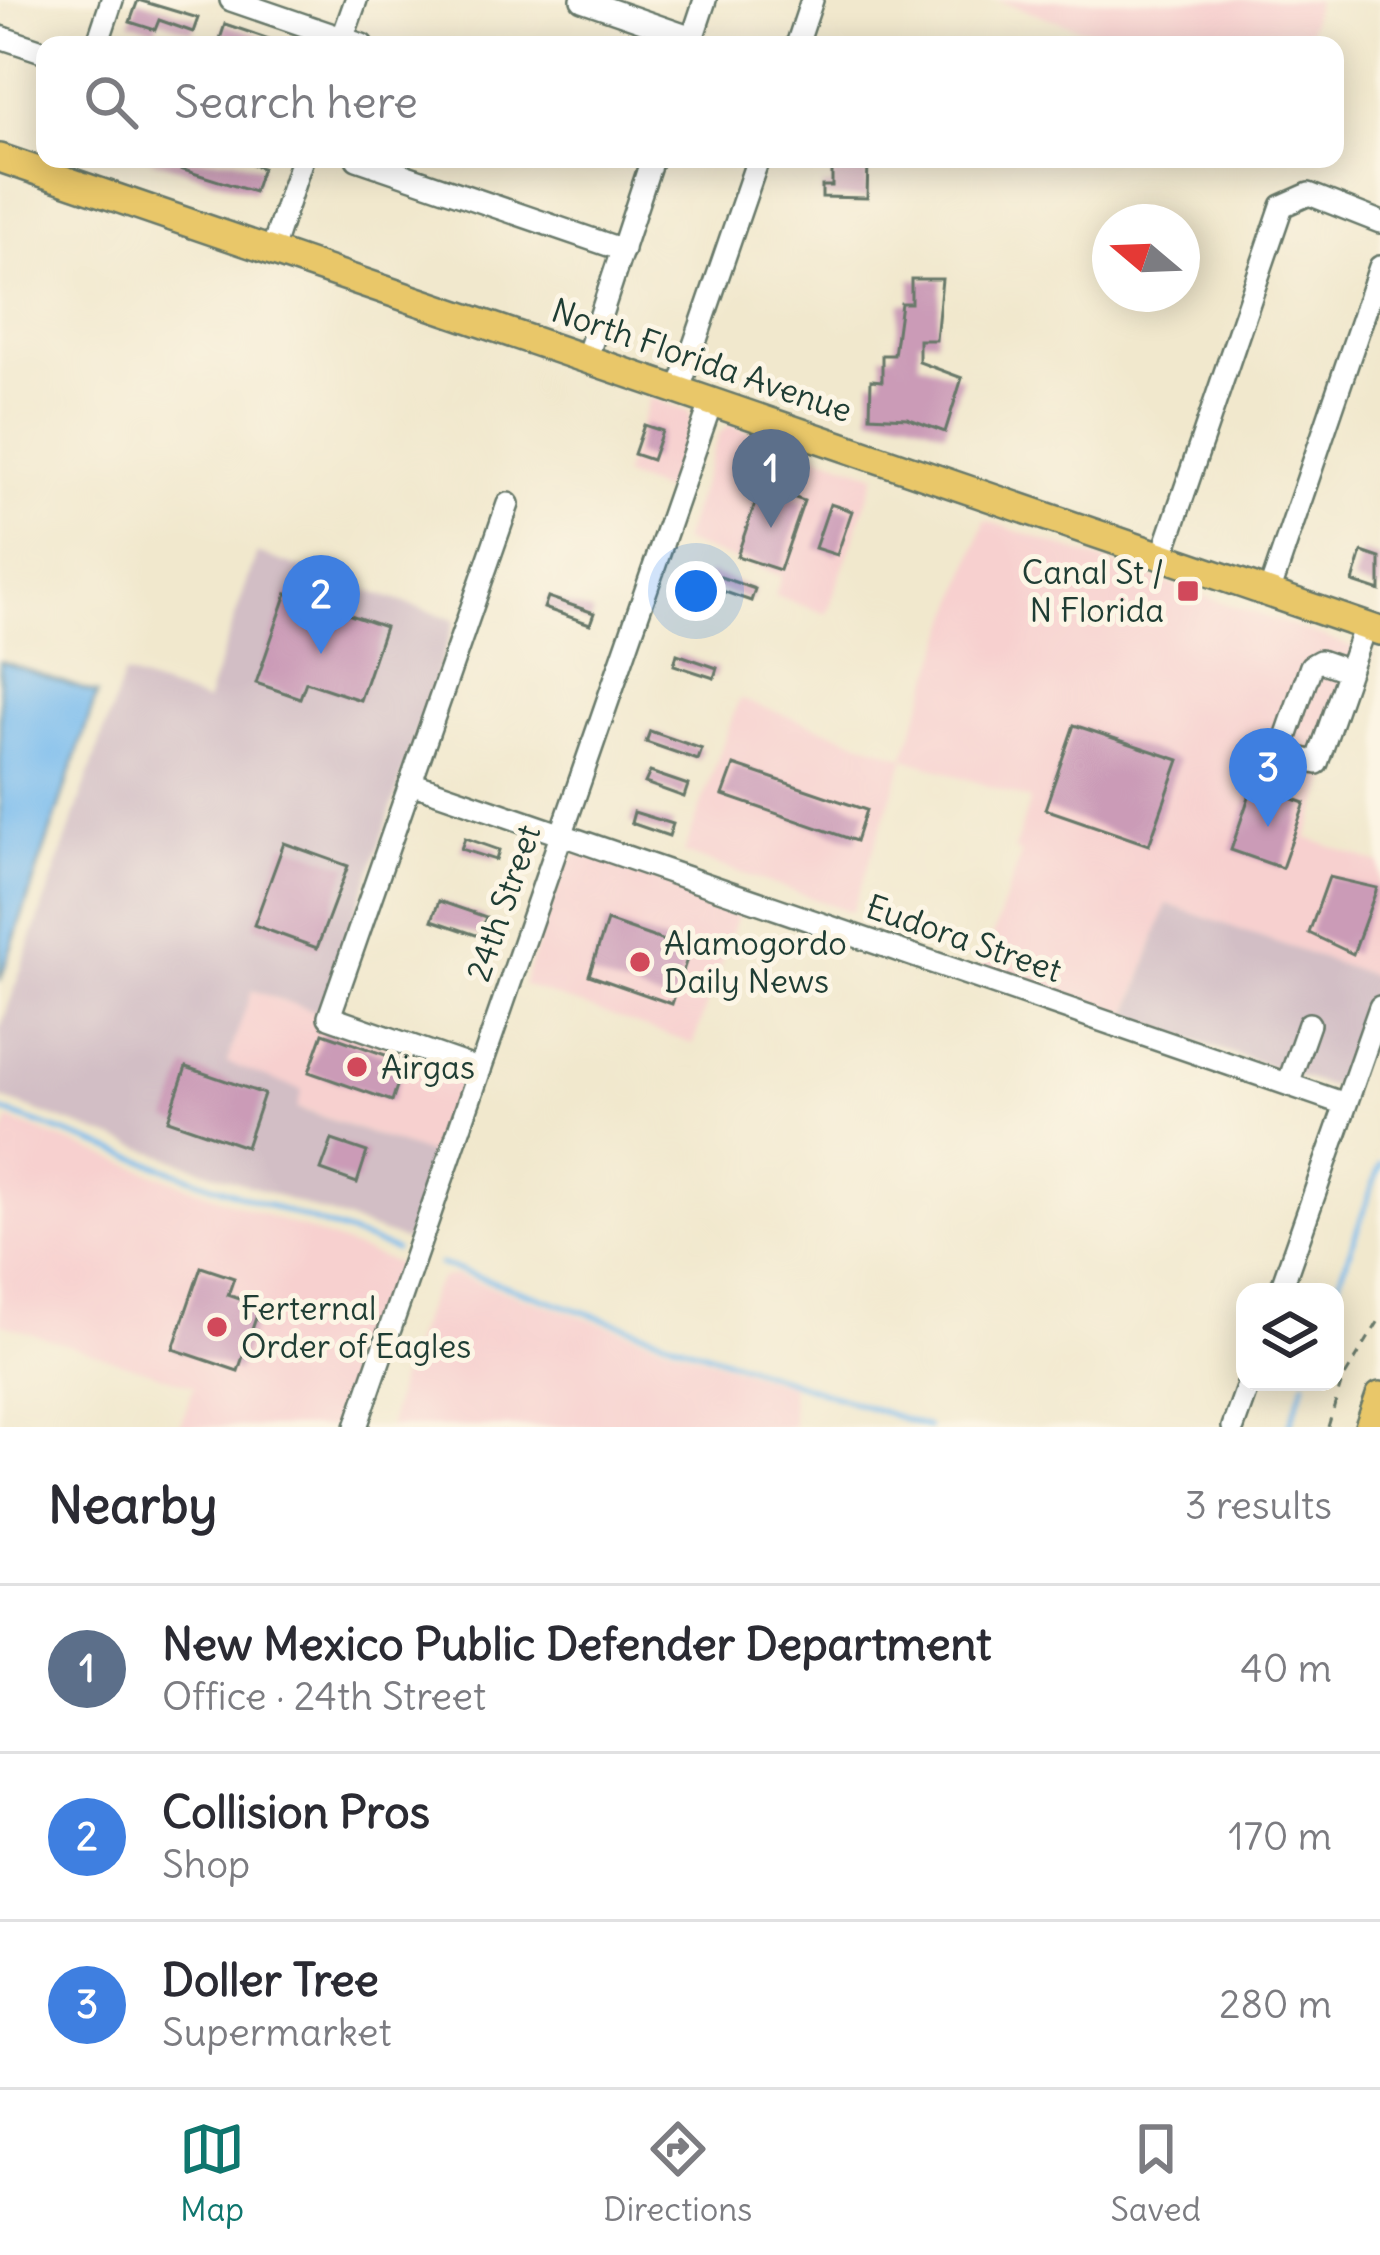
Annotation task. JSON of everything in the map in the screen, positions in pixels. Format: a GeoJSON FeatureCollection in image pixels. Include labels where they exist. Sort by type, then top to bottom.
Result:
{"type":"FeatureCollection","features":[{"type":"Feature","properties":{"kind":"main road","name":"North Florida Avenue"},"geometry":{"type":"LineString","coordinates":[[0,158],[36,164]]}},
{"type":"Feature","properties":{"kind":"main road","name":"North Florida Avenue"},"geometry":{"type":"LineString","coordinates":[[56,168],[272,250],[1372,629]]}},
{"type":"Feature","properties":{"kind":"main road"},"geometry":{"type":"LineString","coordinates":[[1369,1427],[1380,1396]]}},
{"type":"Feature","properties":{"kind":"street"},"geometry":{"type":"LineString","coordinates":[[100,36],[112,0]]}},
{"type":"Feature","properties":{"kind":"street"},"geometry":{"type":"LineString","coordinates":[[232,0],[329,36]]}},
{"type":"Feature","properties":{"kind":"street"},"geometry":{"type":"LineString","coordinates":[[349,36],[356,0]]}},
{"type":"Feature","properties":{"kind":"street"},"geometry":{"type":"LineString","coordinates":[[582,0],[678,36]]}},
{"type":"Feature","properties":{"kind":"street"},"geometry":{"type":"LineString","coordinates":[[693,36],[705,0]]}},
{"type":"Feature","properties":{"kind":"street"},"geometry":{"type":"LineString","coordinates":[[800,36],[812,0]]}},
{"type":"Feature","properties":{"kind":"street"},"geometry":{"type":"LineString","coordinates":[[0,37],[36,49]]}},
{"type":"Feature","properties":{"kind":"street"},"geometry":{"type":"LineString","coordinates":[[272,250],[299,168]]}},
{"type":"Feature","properties":{"kind":"street"},"geometry":{"type":"LineString","coordinates":[[383,168],[623,250]]}},
{"type":"Feature","properties":{"kind":"street"},"geometry":{"type":"LineString","coordinates":[[587,357],[649,168]]}},
{"type":"Feature","properties":{"kind":"street"},"geometry":{"type":"LineString","coordinates":[[680,388],[755,168]]}},
{"type":"Feature","properties":{"kind":"street"},"geometry":{"type":"LineString","coordinates":[[1162,556],[1282,206],[1291,197],[1309,194],[1380,222]]}},
{"type":"Feature","properties":{"kind":"street"},"geometry":{"type":"LineString","coordinates":[[1269,593],[1380,267]]}},
{"type":"Feature","properties":{"kind":"street","name":"24th Street"},"geometry":{"type":"LineString","coordinates":[[356,1427],[712,400]]}},
{"type":"Feature","properties":{"kind":"street"},"geometry":{"type":"LineString","coordinates":[[480,1070],[329,1017],[508,504]]}},
{"type":"Feature","properties":{"kind":"street"},"geometry":{"type":"LineString","coordinates":[[1349,670],[1320,661],[1311,666],[1283,746],[1288,755],[1317,763],[1349,670],[1372,629]]}},
{"type":"Feature","properties":{"kind":"street","name":"Eudora Street"},"geometry":{"type":"LineString","coordinates":[[411,783],[1345,1104]]}},
{"type":"Feature","properties":{"kind":"street"},"geometry":{"type":"LineString","coordinates":[[1283,1283],[1380,1007]]}},
{"type":"Feature","properties":{"kind":"street"},"geometry":{"type":"LineString","coordinates":[[1288,1084],[1309,1024]]}},
{"type":"Feature","properties":{"kind":"street"},"geometry":{"type":"LineString","coordinates":[[1233,1427],[1246,1391]]}},
{"type":"Feature","properties":{"kind":"path"},"geometry":{"type":"LineString","coordinates":[[1328,1427],[1342,1381],[1380,1318]]}},
{"type":"Feature","properties":{"kind":"shaded area"},"geometry":{"type":"Polygon","coordinates":[[[996,0],[1317,0],[1307,36],[1102,36],[996,0]]]}},
{"type":"Feature","properties":{"kind":"shaded area"},"geometry":{"type":"Polygon","coordinates":[[[650,397],[689,412],[691,422],[667,492],[623,476],[650,397]]]}},
{"type":"Feature","properties":{"kind":"shaded area"},"geometry":{"type":"Polygon","coordinates":[[[730,425],[876,474],[827,614],[775,596],[781,576],[682,542],[719,434],[730,425]]]}},
{"type":"Feature","properties":{"kind":"shaded area"},"geometry":{"type":"Polygon","coordinates":[[[985,520],[1373,654],[1307,838],[1380,864],[1378,978],[1167,904],[1127,1018],[981,969],[1021,854],[1014,850],[1030,800],[905,758],[852,912],[684,853],[739,699],[904,757],[985,520]]]}},
{"type":"Feature","properties":{"kind":"shaded area"},"geometry":{"type":"Polygon","coordinates":[[[257,553],[455,620],[322,1014],[252,990],[227,1063],[302,1090],[297,1108],[437,1157],[406,1241],[0,1098],[0,1030],[124,674],[206,702],[257,553]]]}},
{"type":"Feature","properties":{"kind":"shaded area"},"geometry":{"type":"Polygon","coordinates":[[[581,852],[740,909],[693,1044],[523,985],[565,864],[581,852]]]}},
{"type":"Feature","properties":{"kind":"shaded area"},"geometry":{"type":"Polygon","coordinates":[[[1167,904],[1378,978],[1339,1084],[1327,1086],[1128,1018],[1167,904]]]}},
{"type":"Feature","properties":{"kind":"shaded area"},"geometry":{"type":"Polygon","coordinates":[[[251,990],[322,1014],[319,1023],[467,1074],[437,1157],[296,1107],[301,1090],[227,1064],[251,990]]]}},
{"type":"Feature","properties":{"kind":"shaded area"},"geometry":{"type":"Polygon","coordinates":[[[9,1120],[398,1264],[342,1427],[180,1427],[194,1386],[0,1323],[0,1146],[9,1120]]]}},
{"type":"Feature","properties":{"kind":"shaded area"},"geometry":{"type":"Polygon","coordinates":[[[455,1275],[791,1386],[793,1427],[389,1427],[398,1382],[433,1290],[442,1278],[455,1275]]]}},
{"type":"Feature","properties":{"kind":"water"},"geometry":{"type":"Polygon","coordinates":[[[0,661],[97,694],[0,981],[0,661]]]}},
{"type":"Feature","properties":{"kind":"building"},"geometry":{"type":"Polygon","coordinates":[[[138,0],[198,18],[193,32],[159,20],[155,30],[130,22],[138,0]]]}},
{"type":"Feature","properties":{"kind":"building"},"geometry":{"type":"Polygon","coordinates":[[[225,24],[260,36],[221,36],[225,24]]]}},
{"type":"Feature","properties":{"kind":"building"},"geometry":{"type":"Polygon","coordinates":[[[177,168],[262,168],[254,192],[177,168]]]}},
{"type":"Feature","properties":{"kind":"building"},"geometry":{"type":"Polygon","coordinates":[[[832,168],[868,168],[867,198],[822,197],[822,186],[832,186],[832,168]]]}},
{"type":"Feature","properties":{"kind":"building"},"geometry":{"type":"Polygon","coordinates":[[[911,279],[942,279],[936,340],[919,340],[919,362],[962,378],[945,432],[907,418],[870,416],[871,380],[882,381],[882,355],[894,355],[901,303],[911,303],[911,279]]]}},
{"type":"Feature","properties":{"kind":"building"},"geometry":{"type":"Polygon","coordinates":[[[644,425],[662,431],[652,460],[634,454],[644,425]]]}},
{"type":"Feature","properties":{"kind":"building"},"geometry":{"type":"Polygon","coordinates":[[[761,486],[804,501],[780,570],[737,556],[761,486]]]}},
{"type":"Feature","properties":{"kind":"building"},"geometry":{"type":"Polygon","coordinates":[[[830,504],[852,511],[837,555],[815,548],[830,504]]]}},
{"type":"Feature","properties":{"kind":"building"},"geometry":{"type":"Polygon","coordinates":[[[1362,552],[1380,558],[1380,591],[1353,582],[1362,552]]]}},
{"type":"Feature","properties":{"kind":"building"},"geometry":{"type":"Polygon","coordinates":[[[709,573],[755,589],[751,601],[705,585],[709,573]]]}},
{"type":"Feature","properties":{"kind":"building"},"geometry":{"type":"Polygon","coordinates":[[[287,593],[385,627],[360,700],[306,682],[300,698],[256,683],[287,593]]]}},
{"type":"Feature","properties":{"kind":"building"},"geometry":{"type":"Polygon","coordinates":[[[548,597],[594,613],[590,624],[544,608],[548,597]]]}},
{"type":"Feature","properties":{"kind":"building"},"geometry":{"type":"Polygon","coordinates":[[[677,654],[717,668],[714,678],[674,665],[677,654]]]}},
{"type":"Feature","properties":{"kind":"building"},"geometry":{"type":"Polygon","coordinates":[[[1074,725],[1179,760],[1149,845],[1045,809],[1074,725]]]}},
{"type":"Feature","properties":{"kind":"building"},"geometry":{"type":"Polygon","coordinates":[[[650,731],[702,749],[698,760],[646,742],[650,731]]]}},
{"type":"Feature","properties":{"kind":"building"},"geometry":{"type":"Polygon","coordinates":[[[734,765],[866,810],[856,841],[723,795],[734,765]]]}},
{"type":"Feature","properties":{"kind":"building"},"geometry":{"type":"Polygon","coordinates":[[[650,772],[688,785],[684,797],[645,783],[650,772]]]}},
{"type":"Feature","properties":{"kind":"building"},"geometry":{"type":"Polygon","coordinates":[[[1253,785],[1305,803],[1282,868],[1231,850],[1253,785]]]}},
{"type":"Feature","properties":{"kind":"building"},"geometry":{"type":"Polygon","coordinates":[[[634,812],[673,824],[669,836],[631,823],[634,812]]]}},
{"type":"Feature","properties":{"kind":"building"},"geometry":{"type":"Polygon","coordinates":[[[465,838],[499,850],[496,860],[461,849],[465,838]]]}},
{"type":"Feature","properties":{"kind":"building"},"geometry":{"type":"Polygon","coordinates":[[[284,843],[348,866],[317,948],[254,925],[284,843]]]}},
{"type":"Feature","properties":{"kind":"building"},"geometry":{"type":"Polygon","coordinates":[[[1329,877],[1377,888],[1353,954],[1309,933],[1329,877]]]}},
{"type":"Feature","properties":{"kind":"building"},"geometry":{"type":"Polygon","coordinates":[[[439,901],[486,917],[479,936],[432,920],[439,901]]]}},
{"type":"Feature","properties":{"kind":"building","name":"Alamogordo Daily News"},"geometry":{"type":"Polygon","coordinates":[[[607,921],[690,950],[672,1004],[589,975],[607,921]]]}},
{"type":"Feature","properties":{"kind":"building","name":"Airgas"},"geometry":{"type":"Polygon","coordinates":[[[323,1033],[405,1062],[392,1101],[309,1072],[323,1033]]]}},
{"type":"Feature","properties":{"kind":"building"},"geometry":{"type":"Polygon","coordinates":[[[186,1067],[264,1094],[246,1147],[168,1120],[186,1067]]]}},
{"type":"Feature","properties":{"kind":"building"},"geometry":{"type":"Polygon","coordinates":[[[332,1140],[367,1152],[357,1183],[321,1170],[332,1140]]]}},
{"type":"Feature","properties":{"kind":"building","name":"Ferternal Order of Eagles"},"geometry":{"type":"Polygon","coordinates":[[[201,1267],[234,1278],[228,1295],[260,1306],[238,1371],[173,1349],[201,1267]]]}},
{"type":"Feature","properties":{"kind":"waterway"},"geometry":{"type":"LineString","coordinates":[[0,1110],[395,1250]]}},
{"type":"Feature","properties":{"kind":"waterway"},"geometry":{"type":"LineString","coordinates":[[1339,1283],[1380,1164]]}},
{"type":"Feature","properties":{"kind":"waterway"},"geometry":{"type":"LineString","coordinates":[[440,1264],[928,1427]]}},
{"type":"Feature","properties":{"kind":"waterway"},"geometry":{"type":"LineString","coordinates":[[1289,1427],[1302,1391]]}},
{"type":"Feature","properties":{"kind":"place","name":"New Mexico Public Defender Department"},"geometry":{"type":"Point","coordinates":[771,528]}},
{"type":"Feature","properties":{"kind":"place","name":"Canal St / N Florida"},"geometry":{"type":"Point","coordinates":[1188,591]}},
{"type":"Feature","properties":{"kind":"place","name":"Collision Pros"},"geometry":{"type":"Point","coordinates":[321,654]}},
{"type":"Feature","properties":{"kind":"place","name":"Doller Tree"},"geometry":{"type":"Point","coordinates":[1268,827]}},
{"type":"Feature","properties":{"kind":"place","name":"Alamogordo Daily News"},"geometry":{"type":"Point","coordinates":[640,962]}},
{"type":"Feature","properties":{"kind":"place","name":"Airgas"},"geometry":{"type":"Point","coordinates":[357,1067]}},
{"type":"Feature","properties":{"kind":"place","name":"Ferternal Order of Eagles"},"geometry":{"type":"Point","coordinates":[217,1327]}}]}
